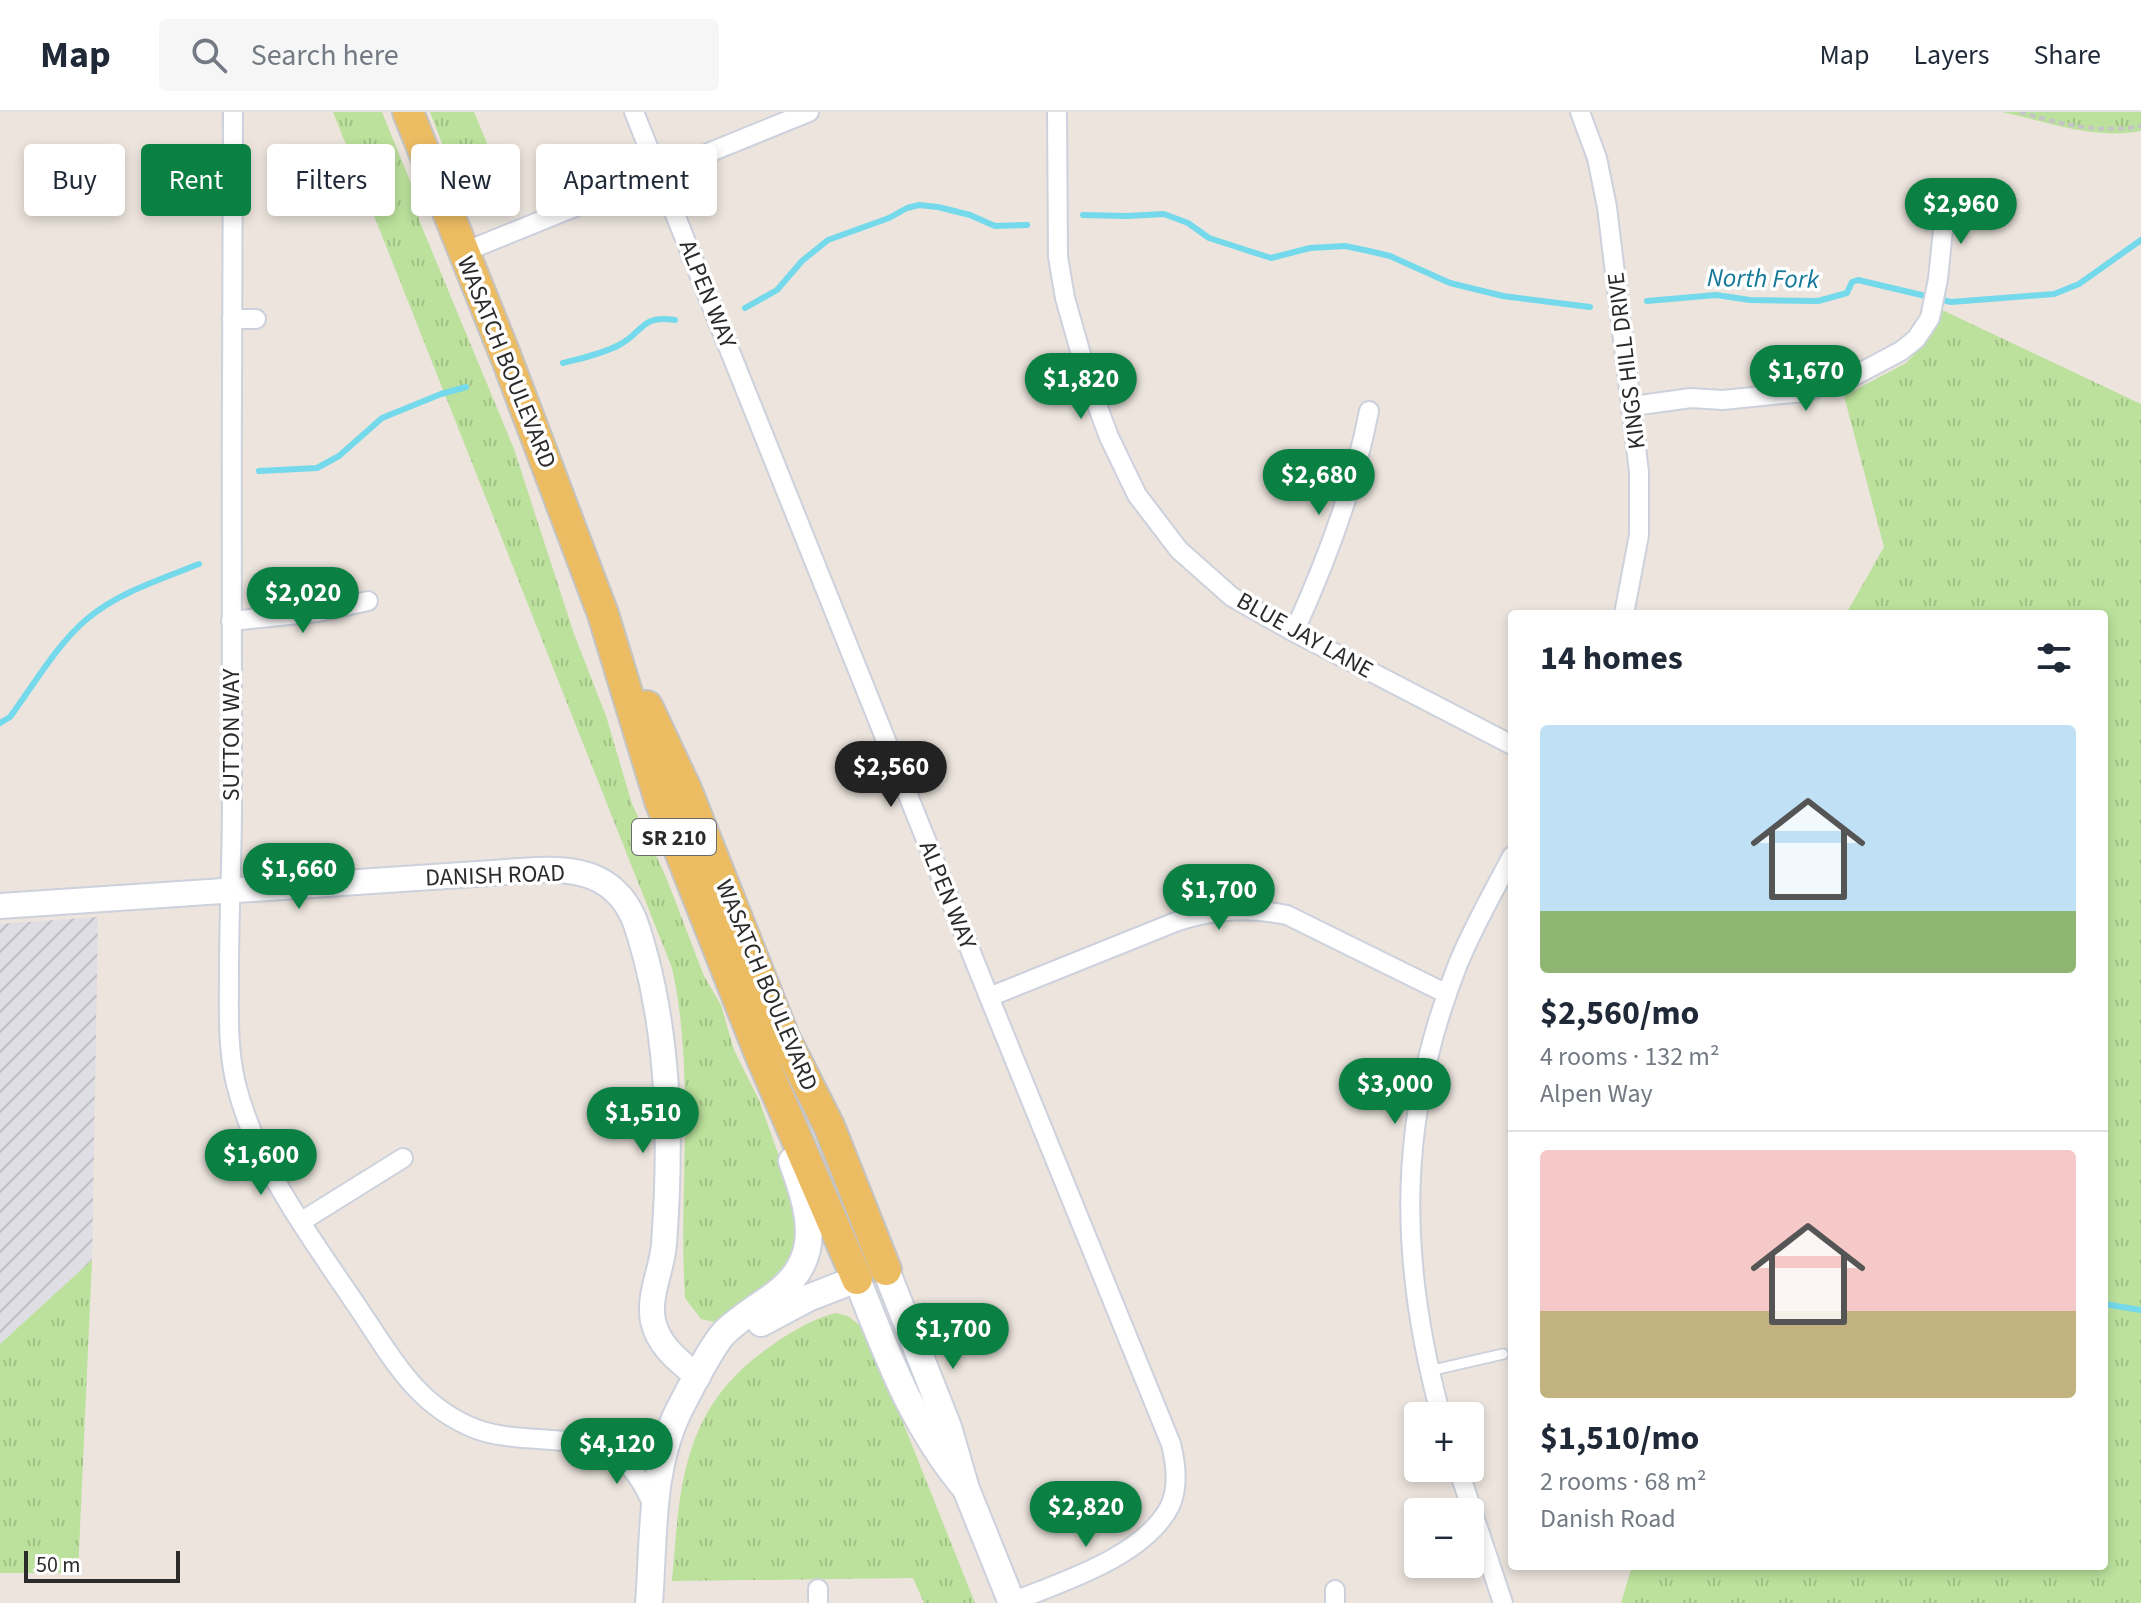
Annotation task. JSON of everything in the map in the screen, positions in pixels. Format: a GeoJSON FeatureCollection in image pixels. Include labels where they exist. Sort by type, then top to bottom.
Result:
{"type":"FeatureCollection","features":[{"type":"Feature","properties":{"kind":"main road","name":"WASATCH BOULEVARD"},"geometry":{"type":"LineString","coordinates":[[408,112],[603,614],[686,789],[772,1046],[781,1130],[808,1206],[808,1245],[790,1283],[722,1335],[678,1412],[666,1446],[656,1510],[649,1603]]}},
{"type":"Feature","properties":{"kind":"main road","name":"WASATCH BOULEVARD"},"geometry":{"type":"LineString","coordinates":[[772,1046],[829,1126],[886,1270]]}},
{"type":"Feature","properties":{"kind":"main road"},"geometry":{"type":"LineString","coordinates":[[772,1046],[815,1132],[855,1233],[859,1252],[857,1279]]}},
{"type":"Feature","properties":{"kind":"main road","name":"SR 210"},"geometry":{"type":"LineString","coordinates":[[886,1270],[948,1427],[966,1489],[1012,1603]]}},
{"type":"Feature","properties":{"kind":"main road","name":"WASATCH BOULEVARD"},"geometry":{"type":"LineString","coordinates":[[698,1377],[768,1319],[808,1298],[857,1279]]}},
{"type":"Feature","properties":{"kind":"main road","name":"SR 210"},"geometry":{"type":"LineString","coordinates":[[857,1279],[910,1407],[937,1453],[966,1489]]}},
{"type":"Feature","properties":{"kind":"street","name":"SUTTON WAY"},"geometry":{"type":"LineString","coordinates":[[233,112],[229,1037],[236,1083],[261,1151],[302,1221],[403,1376],[445,1414],[488,1433],[589,1445],[607,1450],[622,1459],[646,1490],[656,1510]]}},
{"type":"Feature","properties":{"kind":"street","name":"ALPEN WAY"},"geometry":{"type":"LineString","coordinates":[[634,112],[647,144]]}},
{"type":"Feature","properties":{"kind":"street"},"geometry":{"type":"LineString","coordinates":[[717,149],[809,112]]}},
{"type":"Feature","properties":{"kind":"street","name":"BLUE JAY LANE"},"geometry":{"type":"LineString","coordinates":[[1057,112],[1058,257],[1076,340],[1109,437],[1137,495],[1179,550],[1232,597],[1508,743]]}},
{"type":"Feature","properties":{"kind":"street","name":"KINGS HILL DRIVE"},"geometry":{"type":"LineString","coordinates":[[1580,112],[1597,158],[1607,207],[1639,472],[1639,535],[1625,610]]}},
{"type":"Feature","properties":{"kind":"street"},"geometry":{"type":"LineString","coordinates":[[1633,406],[1691,398],[1723,400],[1778,395],[1826,386],[1852,377],[1901,351],[1916,339],[1930,318],[1938,279],[1945,210]]}},
{"type":"Feature","properties":{"kind":"street"},"geometry":{"type":"LineString","coordinates":[[464,252],[553,216]]}},
{"type":"Feature","properties":{"kind":"street","name":"ALPEN WAY"},"geometry":{"type":"LineString","coordinates":[[676,216],[1171,1444],[1176,1464],[1176,1485],[1171,1505],[1137,1542],[1103,1564],[1012,1603]]}},
{"type":"Feature","properties":{"kind":"street"},"geometry":{"type":"LineString","coordinates":[[232,319],[256,319]]}},
{"type":"Feature","properties":{"kind":"street"},"geometry":{"type":"LineString","coordinates":[[1294,632],[1342,516],[1369,411]]}},
{"type":"Feature","properties":{"kind":"street"},"geometry":{"type":"LineString","coordinates":[[231,621],[318,612],[368,601]]}},
{"type":"Feature","properties":{"kind":"street"},"geometry":{"type":"LineString","coordinates":[[1437,1402],[1416,1308],[1410,1241],[1410,1170],[1420,1099],[1435,1029],[1459,961],[1508,864]]}},
{"type":"Feature","properties":{"kind":"street","name":"DANISH ROAD"},"geometry":{"type":"LineString","coordinates":[[0,906],[549,869],[587,875],[615,891],[628,906],[637,925],[652,981],[665,1062],[666,1208],[662,1263],[652,1299],[653,1319],[662,1344],[698,1377]]}},
{"type":"Feature","properties":{"kind":"street"},"geometry":{"type":"LineString","coordinates":[[989,997],[1178,921],[1231,909],[1287,915],[1447,994]]}},
{"type":"Feature","properties":{"kind":"street"},"geometry":{"type":"LineString","coordinates":[[302,1221],[403,1158]]}},
{"type":"Feature","properties":{"kind":"street"},"geometry":{"type":"LineString","coordinates":[[1463,1482],[1503,1603]]}},
{"type":"Feature","properties":{"kind":"lane"},"geometry":{"type":"LineString","coordinates":[[1429,1371],[1503,1354]]}},
{"type":"Feature","properties":{"kind":"path"},"geometry":{"type":"LineString","coordinates":[[2020,112],[2084,128],[2112,130],[2141,126]]}},
{"type":"Feature","properties":{"kind":"shaded area"},"geometry":{"type":"Polygon","coordinates":[[[98,917],[92,1260],[0,1344],[0,924],[98,917]]]}},
{"type":"Feature","properties":{"kind":"green space"},"geometry":{"type":"Polygon","coordinates":[[[333,112],[382,112],[411,183],[411,216],[419,216],[514,449],[574,634],[606,716],[632,804],[666,877],[704,976],[721,1005],[734,1050],[759,1100],[796,1204],[798,1235],[789,1261],[758,1290],[714,1322],[701,1319],[685,1298],[685,1091],[679,1009],[672,968],[374,216],[395,216],[395,144],[346,144],[333,112]]]}},
{"type":"Feature","properties":{"kind":"green space"},"geometry":{"type":"Polygon","coordinates":[[[430,112],[474,112],[487,144],[442,144],[430,112]]]}},
{"type":"Feature","properties":{"kind":"green space"},"geometry":{"type":"Polygon","coordinates":[[[2002,112],[2141,112],[2141,131],[2088,132],[2002,112]]]}},
{"type":"Feature","properties":{"kind":"green space"},"geometry":{"type":"Polygon","coordinates":[[[1942,310],[2141,404],[2141,1603],[1621,1603],[1631,1570],[2108,1570],[2108,610],[1848,610],[1884,547],[1844,396],[1906,363],[1928,340],[1942,310]]]}},
{"type":"Feature","properties":{"kind":"green space"},"geometry":{"type":"Polygon","coordinates":[[[92,1260],[78,1573],[0,1573],[0,1344],[92,1260]]]}},
{"type":"Feature","properties":{"kind":"green space"},"geometry":{"type":"Polygon","coordinates":[[[835,1313],[848,1316],[866,1330],[975,1603],[924,1603],[913,1578],[672,1581],[678,1516],[689,1456],[714,1402],[734,1377],[769,1347],[805,1325],[835,1313]]]}},
{"type":"Feature","properties":{"kind":"waterway"},"geometry":{"type":"LineString","coordinates":[[745,308],[777,290],[802,261],[828,240],[889,218],[907,208],[919,205],[938,207],[970,215],[995,226],[1027,225]]}},
{"type":"Feature","properties":{"kind":"waterway"},"geometry":{"type":"LineString","coordinates":[[1083,215],[1164,214],[1188,223],[1209,238],[1271,258],[1310,248],[1345,246],[1390,256],[1450,283],[1503,296],[1590,307]]}},
{"type":"Feature","properties":{"kind":"waterway","name":"North Fork"},"geometry":{"type":"LineString","coordinates":[[1647,301],[1716,295],[1750,300],[1818,301],[1847,293],[1852,282],[1858,280],[1951,302],[2054,294],[2079,284],[2141,240]]}},
{"type":"Feature","properties":{"kind":"waterway"},"geometry":{"type":"LineString","coordinates":[[563,363],[612,348],[649,322],[675,320]]}},
{"type":"Feature","properties":{"kind":"waterway"},"geometry":{"type":"LineString","coordinates":[[259,471],[317,468],[339,456],[382,418],[466,387]]}},
{"type":"Feature","properties":{"kind":"waterway"},"geometry":{"type":"LineString","coordinates":[[0,723],[10,717],[56,652],[87,619],[127,594],[199,564]]}},
{"type":"Feature","properties":{"kind":"waterway"},"geometry":{"type":"LineString","coordinates":[[2108,1305],[2141,1310]]}}]}
